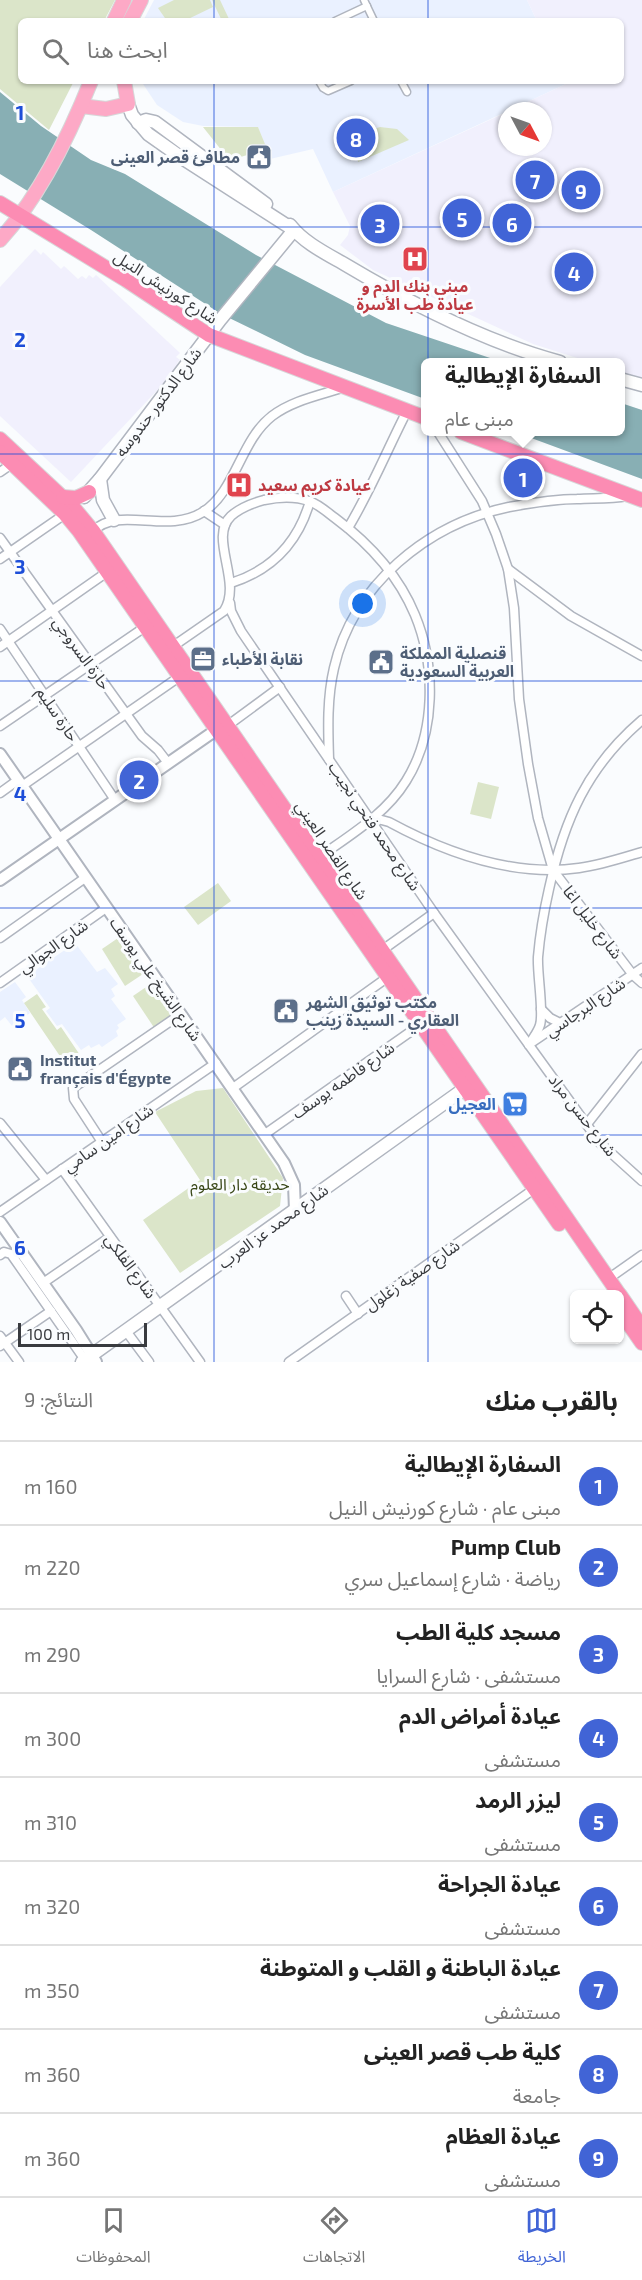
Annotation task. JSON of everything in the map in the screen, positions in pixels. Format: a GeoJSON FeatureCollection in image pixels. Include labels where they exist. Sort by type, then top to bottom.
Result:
{"type":"FeatureCollection","features":[{"type":"Feature","properties":{"kind":"highway","name":"شارع كورنيش النيل"},"geometry":{"type":"LineString","coordinates":[[0,203],[126,279],[204,336],[421,416]]}},
{"type":"Feature","properties":{"kind":"highway"},"geometry":{"type":"LineString","coordinates":[[472,436],[637,498]]}},
{"type":"Feature","properties":{"kind":"highway","name":"شارع القصر العيني"},"geometry":{"type":"LineString","coordinates":[[0,439],[93,531],[145,627],[179,677],[221,728],[318,858],[616,1290]]}},
{"type":"Feature","properties":{"kind":"highway","name":"شارع القصر العيني"},"geometry":{"type":"LineString","coordinates":[[0,452],[67,506],[79,531],[112,569],[172,647],[221,728],[420,1025],[605,1290]]}},
{"type":"Feature","properties":{"kind":"highway"},"geometry":{"type":"LineString","coordinates":[[67,506],[76,498],[89,492]]}},
{"type":"Feature","properties":{"kind":"highway","name":"شارع القصر العيني"},"geometry":{"type":"LineString","coordinates":[[624,1302],[642,1327]]}},
{"type":"Feature","properties":{"kind":"highway"},"geometry":{"type":"LineString","coordinates":[[624,1317],[642,1343]]}},
{"type":"Feature","properties":{"kind":"main road"},"geometry":{"type":"LineString","coordinates":[[115,18],[124,0]]}},
{"type":"Feature","properties":{"kind":"main road"},"geometry":{"type":"LineString","coordinates":[[132,18],[141,0]]}},
{"type":"Feature","properties":{"kind":"main road"},"geometry":{"type":"LineString","coordinates":[[0,240],[21,217],[74,122],[89,84]]}},
{"type":"Feature","properties":{"kind":"main road"},"geometry":{"type":"LineString","coordinates":[[125,84],[128,104],[138,123],[146,120],[155,122],[277,213],[294,231],[335,259],[387,290],[478,333],[542,358]]}},
{"type":"Feature","properties":{"kind":"main road"},"geometry":{"type":"LineString","coordinates":[[81,106],[106,109],[128,104]]}},
{"type":"Feature","properties":{"kind":"main road","name":"شارع الدكتور حندوسه"},"geometry":{"type":"LineString","coordinates":[[89,492],[204,336],[294,231]]}},
{"type":"Feature","properties":{"kind":"main road"},"geometry":{"type":"LineString","coordinates":[[625,380],[642,386]]}},
{"type":"Feature","properties":{"kind":"main road"},"geometry":{"type":"LineString","coordinates":[[100,479],[103,501],[114,520]]}},
{"type":"Feature","properties":{"kind":"main road","name":"شارع محمد عز العرب"},"geometry":{"type":"LineString","coordinates":[[88,1360],[464,1089]]}},
{"type":"Feature","properties":{"kind":"street"},"geometry":{"type":"LineString","coordinates":[[340,18],[366,3],[373,18]]}},
{"type":"Feature","properties":{"kind":"street"},"geometry":{"type":"LineString","coordinates":[[321,84],[328,91],[344,84]]}},
{"type":"Feature","properties":{"kind":"street"},"geometry":{"type":"LineString","coordinates":[[403,84],[407,92]]}},
{"type":"Feature","properties":{"kind":"street"},"geometry":{"type":"LineString","coordinates":[[93,531],[114,520],[172,522],[204,511],[219,498],[252,438],[273,416],[299,401],[345,387]]}},
{"type":"Feature","properties":{"kind":"street"},"geometry":{"type":"LineString","coordinates":[[348,528],[407,411]]}},
{"type":"Feature","properties":{"kind":"street"},"geometry":{"type":"LineString","coordinates":[[440,436],[487,512],[508,569],[519,699],[528,764],[538,818],[553,870]]}},
{"type":"Feature","properties":{"kind":"street"},"geometry":{"type":"LineString","coordinates":[[0,472],[12,463]]}},
{"type":"Feature","properties":{"kind":"street"},"geometry":{"type":"LineString","coordinates":[[172,647],[224,611],[230,603],[231,583],[224,546],[225,525],[232,516],[257,502],[284,497],[310,501],[348,528],[390,569],[406,596],[422,637],[427,659],[429,704],[423,742],[415,765],[396,795],[371,820],[318,858]]}},
{"type":"Feature","properties":{"kind":"street"},"geometry":{"type":"LineString","coordinates":[[329,759],[330,689],[341,645],[361,604],[390,569],[436,536],[487,512],[554,500],[637,498]]}},
{"type":"Feature","properties":{"kind":"street"},"geometry":{"type":"LineString","coordinates":[[231,583],[258,572],[282,553],[300,529],[310,501]]}},
{"type":"Feature","properties":{"kind":"street"},"geometry":{"type":"LineString","coordinates":[[0,559],[67,506]]}},
{"type":"Feature","properties":{"kind":"street"},"geometry":{"type":"LineString","coordinates":[[204,511],[225,525]]}},
{"type":"Feature","properties":{"kind":"street","name":"حارة السروجي"},"geometry":{"type":"LineString","coordinates":[[0,538],[142,736],[168,763]]}},
{"type":"Feature","properties":{"kind":"street"},"geometry":{"type":"LineString","coordinates":[[0,647],[112,569]]}},
{"type":"Feature","properties":{"kind":"street"},"geometry":{"type":"LineString","coordinates":[[508,569],[571,616],[642,656]]}},
{"type":"Feature","properties":{"kind":"street","name":"شارع محمد فتحي نجيب"},"geometry":{"type":"LineString","coordinates":[[230,603],[231,611],[241,631],[434,913],[528,1045]]}},
{"type":"Feature","properties":{"kind":"street"},"geometry":{"type":"LineString","coordinates":[[0,726],[145,627]]}},
{"type":"Feature","properties":{"kind":"street","name":"حارة سليم"},"geometry":{"type":"LineString","coordinates":[[0,629],[115,800]]}},
{"type":"Feature","properties":{"kind":"street"},"geometry":{"type":"LineString","coordinates":[[0,792],[20,783],[79,746],[179,677]]}},
{"type":"Feature","properties":{"kind":"street"},"geometry":{"type":"LineString","coordinates":[[1,877],[280,687]]}},
{"type":"Feature","properties":{"kind":"street"},"geometry":{"type":"LineString","coordinates":[[528,1045],[540,1027],[538,975],[540,939],[553,870],[568,820],[579,796],[609,752],[642,720]]}},
{"type":"Feature","properties":{"kind":"street","name":"شارع الشيخ علي يوسف"},"geometry":{"type":"LineString","coordinates":[[0,754],[265,1134],[290,1174],[295,1191],[295,1210]]}},
{"type":"Feature","properties":{"kind":"street"},"geometry":{"type":"LineString","coordinates":[[371,820],[389,822],[418,837],[481,860],[529,869],[579,868],[642,852]]}},
{"type":"Feature","properties":{"kind":"street","name":"شارع خليل اغا"},"geometry":{"type":"LineString","coordinates":[[553,870],[633,975],[642,983]]}},
{"type":"Feature","properties":{"kind":"street"},"geometry":{"type":"LineString","coordinates":[[0,938],[85,878]]}},
{"type":"Feature","properties":{"kind":"street","name":"شارع الجوالي"},"geometry":{"type":"LineString","coordinates":[[0,983],[106,908]]}},
{"type":"Feature","properties":{"kind":"street"},"geometry":{"type":"LineString","coordinates":[[381,951],[434,913]]}},
{"type":"Feature","properties":{"kind":"street","name":"شارع البرجاسي"},"geometry":{"type":"LineString","coordinates":[[528,1045],[642,968]]}},
{"type":"Feature","properties":{"kind":"street"},"geometry":{"type":"LineString","coordinates":[[233,1088],[388,977]]}},
{"type":"Feature","properties":{"kind":"street"},"geometry":{"type":"LineString","coordinates":[[540,1008],[550,1018],[562,1024]]}},
{"type":"Feature","properties":{"kind":"street"},"geometry":{"type":"LineString","coordinates":[[102,1142],[74,1099],[72,1092],[75,1085],[182,1014]]}},
{"type":"Feature","properties":{"kind":"street","name":"شارع فاطمه يوسف"},"geometry":{"type":"LineString","coordinates":[[265,1134],[420,1025]]}},
{"type":"Feature","properties":{"kind":"street","name":"شارع حسن مراد"},"geometry":{"type":"LineString","coordinates":[[528,1045],[612,1155],[642,1181]]}},
{"type":"Feature","properties":{"kind":"street"},"geometry":{"type":"LineString","coordinates":[[587,1124],[642,1055]]}},
{"type":"Feature","properties":{"kind":"street","name":"شارع امين سامي"},"geometry":{"type":"LineString","coordinates":[[0,1212],[216,1063]]}},
{"type":"Feature","properties":{"kind":"street"},"geometry":{"type":"LineString","coordinates":[[0,1123],[46,1180]]}},
{"type":"Feature","properties":{"kind":"street","name":"شارع الفلكي"},"geometry":{"type":"LineString","coordinates":[[62,1170],[200,1362]]}},
{"type":"Feature","properties":{"kind":"street","name":"شارع صفية زغلول"},"geometry":{"type":"LineString","coordinates":[[289,1362],[534,1189]]}},
{"type":"Feature","properties":{"kind":"street"},"geometry":{"type":"LineString","coordinates":[[0,1222],[43,1283],[88,1360]]}},
{"type":"Feature","properties":{"kind":"street"},"geometry":{"type":"LineString","coordinates":[[43,1283],[110,1237]]}},
{"type":"Feature","properties":{"kind":"street"},"geometry":{"type":"LineString","coordinates":[[2,1253],[11,1254],[88,1360]]}},
{"type":"Feature","properties":{"kind":"street"},"geometry":{"type":"LineString","coordinates":[[608,1279],[642,1255]]}},
{"type":"Feature","properties":{"kind":"street"},"geometry":{"type":"LineString","coordinates":[[346,1296],[358,1314]]}},
{"type":"Feature","properties":{"kind":"street"},"geometry":{"type":"LineString","coordinates":[[19,1362],[2,1342],[51,1311]]}},
{"type":"Feature","properties":{"kind":"street"},"geometry":{"type":"LineString","coordinates":[[126,1331],[149,1362]]}},
{"type":"Feature","properties":{"kind":"shaded area"},"geometry":{"type":"Polygon","coordinates":[[[154,0],[527,0],[536,18],[145,18],[154,0]]]}},
{"type":"Feature","properties":{"kind":"shaded area"},"geometry":{"type":"Polygon","coordinates":[[[527,0],[642,0],[642,378],[625,373],[625,358],[577,358],[533,344],[373,270],[340,245],[348,235],[350,226],[333,192],[498,116],[498,156],[552,156],[552,102],[527,102],[566,84],[624,84],[624,18],[536,18],[527,0]]]}},
{"type":"Feature","properties":{"kind":"shaded area"},"geometry":{"type":"Polygon","coordinates":[[[143,84],[566,84],[527,102],[498,102],[498,116],[333,192],[313,149],[270,159],[258,127],[203,126],[183,122],[157,105],[143,84]]]}},
{"type":"Feature","properties":{"kind":"shaded area"},"geometry":{"type":"Polygon","coordinates":[[[35,249],[41,255],[43,252],[61,269],[64,266],[78,279],[82,276],[86,279],[89,275],[93,278],[96,275],[180,353],[176,357],[180,360],[177,363],[180,366],[71,482],[0,416],[0,287],[35,249]]]}},
{"type":"Feature","properties":{"kind":"shaded area"},"geometry":{"type":"Polygon","coordinates":[[[75,943],[97,972],[105,968],[118,984],[111,989],[115,996],[111,999],[126,1019],[117,1025],[118,1036],[102,1047],[99,1044],[91,1048],[89,1045],[81,1050],[62,1024],[57,1026],[46,1011],[50,1008],[27,976],[75,943]]]}},
{"type":"Feature","properties":{"kind":"shaded area"},"geometry":{"type":"Polygon","coordinates":[[[15,982],[26,997],[22,1000],[30,1013],[12,1026],[5,1017],[0,1021],[0,992],[15,982]]]}},
{"type":"Feature","properties":{"kind":"green space"},"geometry":{"type":"Polygon","coordinates":[[[0,0],[115,0],[106,18],[18,18],[18,84],[72,84],[49,130],[0,89],[0,0]]]}},
{"type":"Feature","properties":{"kind":"green space"},"geometry":{"type":"Polygon","coordinates":[[[174,0],[210,0],[213,7],[190,18],[165,18],[158,8],[174,0]]]}},
{"type":"Feature","properties":{"kind":"green space"},"geometry":{"type":"Polygon","coordinates":[[[212,0],[220,0],[229,18],[221,18],[212,0]]]}},
{"type":"Feature","properties":{"kind":"green space"},"geometry":{"type":"Polygon","coordinates":[[[203,127],[258,127],[267,149],[231,160],[203,127]]]}},
{"type":"Feature","properties":{"kind":"green space"},"geometry":{"type":"Polygon","coordinates":[[[380,127],[397,129],[409,140],[358,162],[357,156],[361,140],[369,132],[380,127]]]}},
{"type":"Feature","properties":{"kind":"green space"},"geometry":{"type":"Polygon","coordinates":[[[478,782],[499,787],[491,819],[470,814],[478,782]]]}},
{"type":"Feature","properties":{"kind":"green space"},"geometry":{"type":"Polygon","coordinates":[[[218,883],[231,901],[198,925],[184,907],[218,883]]]}},
{"type":"Feature","properties":{"kind":"green space"},"geometry":{"type":"Polygon","coordinates":[[[121,936],[146,972],[125,986],[102,949],[121,936]]]}},
{"type":"Feature","properties":{"kind":"green space"},"geometry":{"type":"Polygon","coordinates":[[[155,981],[178,1014],[155,1029],[133,996],[155,981]]]}},
{"type":"Feature","properties":{"kind":"green space"},"geometry":{"type":"Polygon","coordinates":[[[37,994],[46,1007],[42,1009],[57,1030],[61,1027],[82,1058],[68,1068],[24,1003],[37,994]]]}},
{"type":"Feature","properties":{"kind":"green space","name":"حديقة دار العلوم"},"geometry":{"type":"Polygon","coordinates":[[[223,1088],[283,1178],[280,1206],[180,1273],[143,1220],[200,1180],[155,1112],[196,1091],[223,1088]]]}},
{"type":"Feature","properties":{"kind":"water"},"geometry":{"type":"Polygon","coordinates":[[[0,92],[41,126],[91,160],[125,174],[256,255],[386,323],[490,358],[421,358],[421,398],[305,355],[221,314],[0,174],[0,92]]]}},
{"type":"Feature","properties":{"kind":"water"},"geometry":{"type":"Polygon","coordinates":[[[625,404],[642,410],[642,479],[526,436],[625,436],[625,404]]]}},
{"type":"Feature","properties":{"kind":"place","name":"كلية طب قصر العينى"},"geometry":{"type":"Point","coordinates":[356,138]}},
{"type":"Feature","properties":{"kind":"place","name":"مطافئ قصر العينى"},"geometry":{"type":"Point","coordinates":[259,157]}},
{"type":"Feature","properties":{"kind":"place","name":"عيادة الباطنة و القلب و المتوطنة"},"geometry":{"type":"Point","coordinates":[535,180]}},
{"type":"Feature","properties":{"kind":"place","name":"عيادة العظام"},"geometry":{"type":"Point","coordinates":[581,190]}},
{"type":"Feature","properties":{"kind":"place","name":"ليزر الرمد"},"geometry":{"type":"Point","coordinates":[462,218]}},
{"type":"Feature","properties":{"kind":"place","name":"عيادة الجراحة"},"geometry":{"type":"Point","coordinates":[512,223]}},
{"type":"Feature","properties":{"kind":"place","name":"مسجد كلية الطب"},"geometry":{"type":"Point","coordinates":[380,224]}},
{"type":"Feature","properties":{"kind":"place","name":"مبنى بنك الدم و عيادة طب الأسرة"},"geometry":{"type":"Point","coordinates":[415,259]}},
{"type":"Feature","properties":{"kind":"place","name":"عيادة أمراض الدم"},"geometry":{"type":"Point","coordinates":[574,272]}},
{"type":"Feature","properties":{"kind":"place","name":"السفارة الإيطالية"},"geometry":{"type":"Point","coordinates":[523,478]}},
{"type":"Feature","properties":{"kind":"place","name":"عيادة كريم سعيد"},"geometry":{"type":"Point","coordinates":[239,485]}},
{"type":"Feature","properties":{"kind":"place","name":"نقابة الأطباء"},"geometry":{"type":"Point","coordinates":[203,659]}},
{"type":"Feature","properties":{"kind":"place","name":"قنصلية المملكة العربية السعودية"},"geometry":{"type":"Point","coordinates":[381,662]}},
{"type":"Feature","properties":{"kind":"place","name":"Pump Club"},"geometry":{"type":"Point","coordinates":[139,780]}},
{"type":"Feature","properties":{"kind":"place","name":"مكتب توثيق الشهر العقاري - السيدة زينب"},"geometry":{"type":"Point","coordinates":[286,1011]}},
{"type":"Feature","properties":{"kind":"place","name":"Institut français d'Égypte"},"geometry":{"type":"Point","coordinates":[20,1069]}},
{"type":"Feature","properties":{"kind":"place","name":"العجيل"},"geometry":{"type":"Point","coordinates":[515,1104]}}]}
